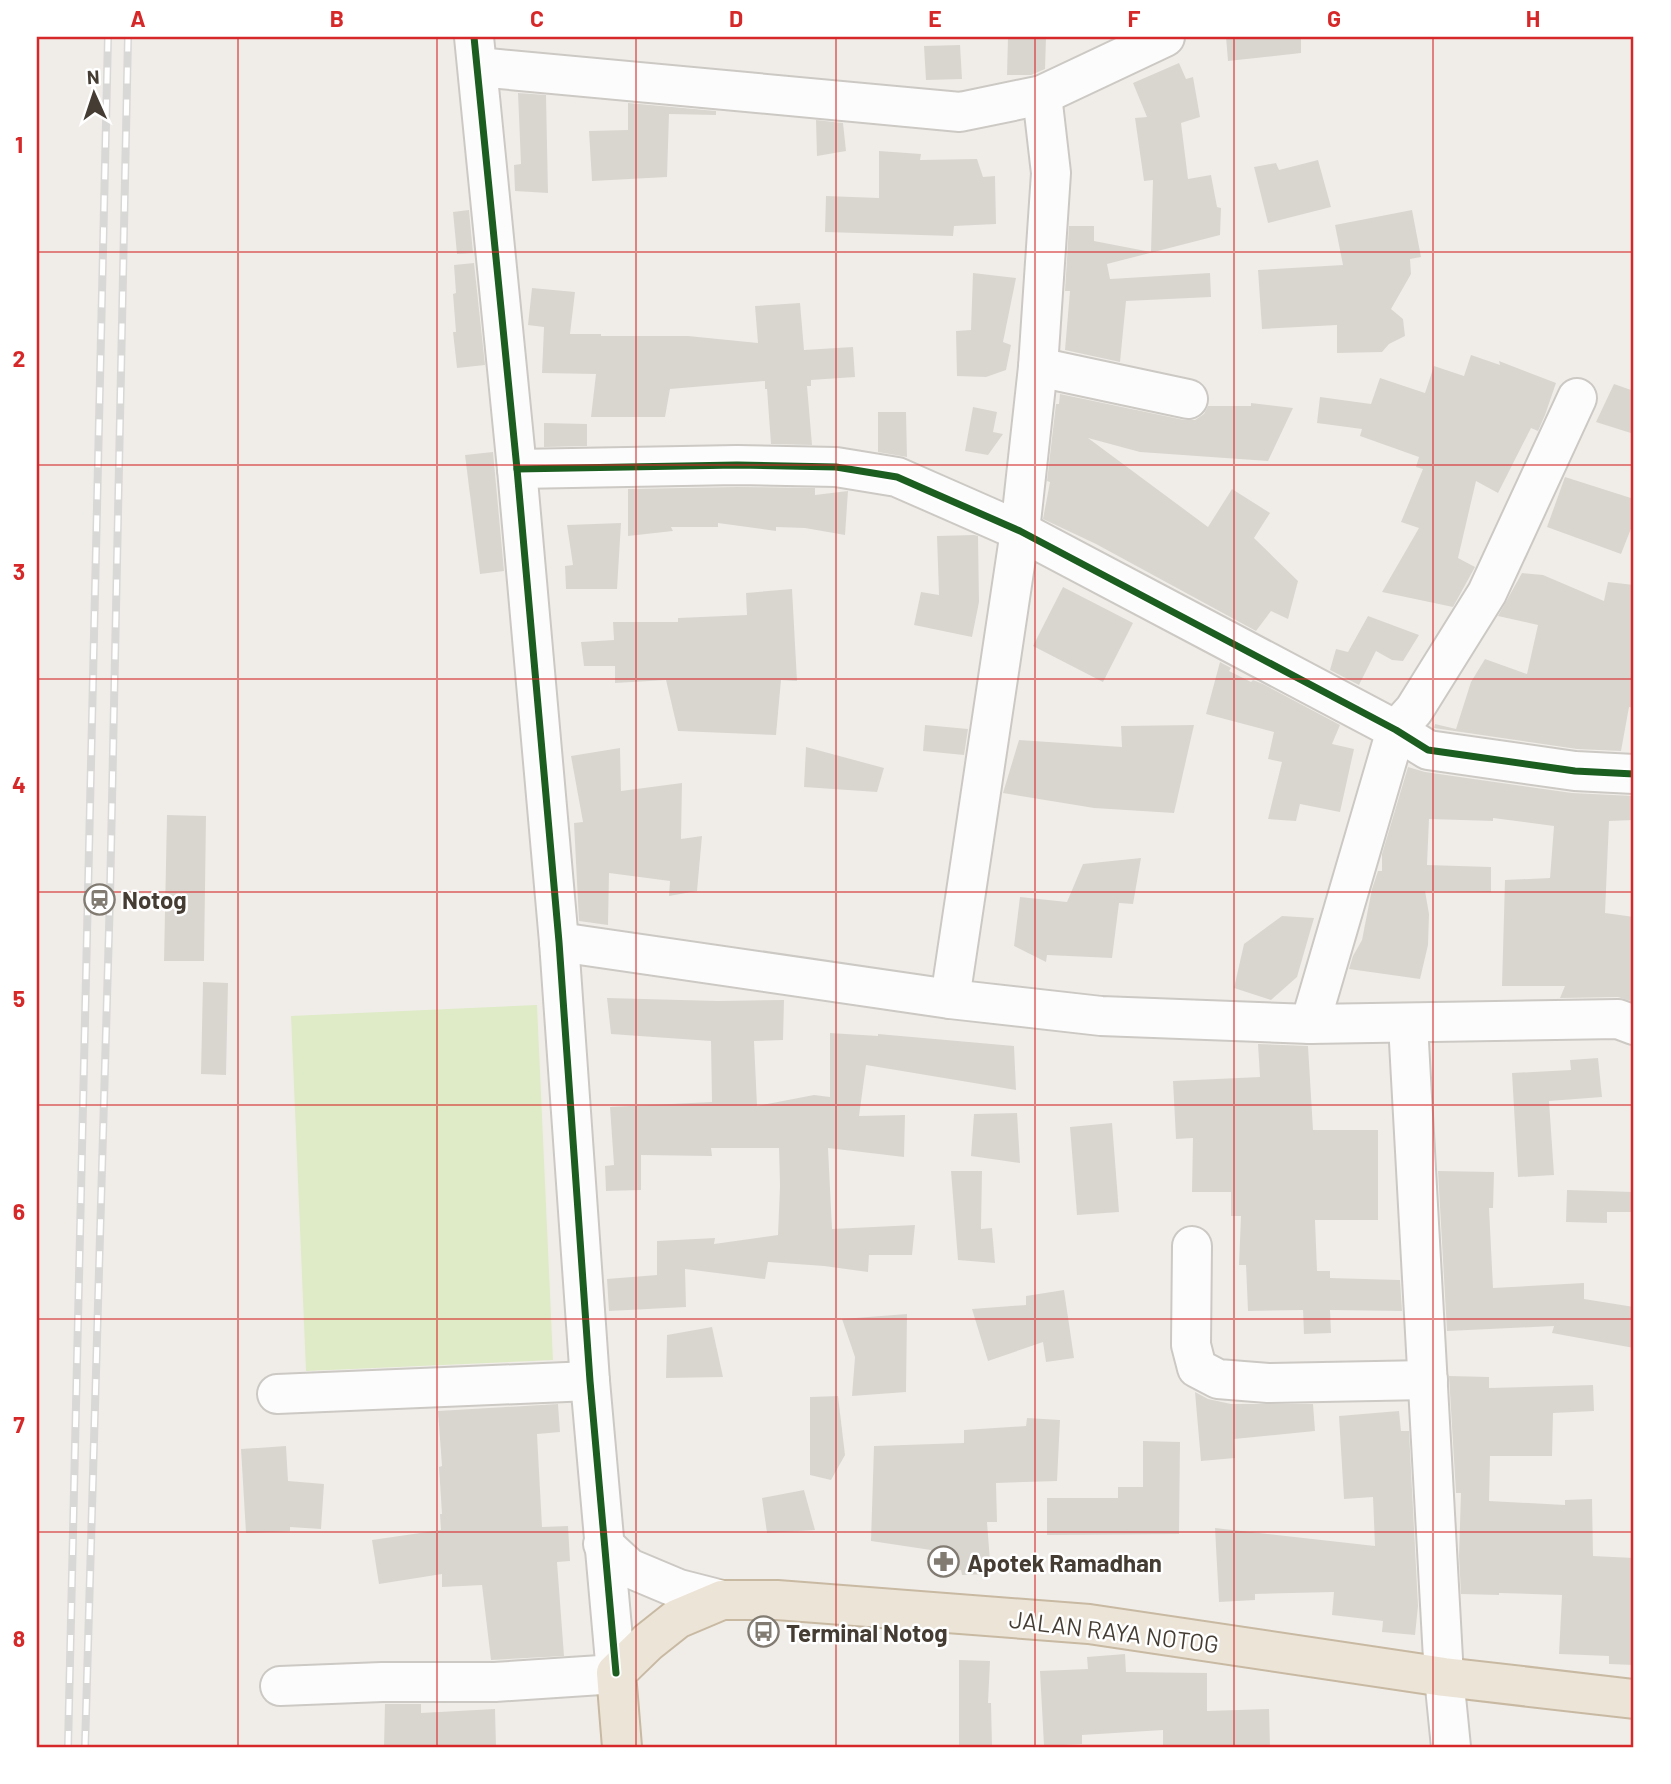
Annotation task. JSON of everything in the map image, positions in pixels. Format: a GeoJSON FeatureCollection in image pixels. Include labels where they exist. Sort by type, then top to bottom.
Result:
{"type":"FeatureCollection","features":[{"type":"Feature","properties":{"kind":"highway","name":"JALAN RAYA NOTOG"},"geometry":{"type":"LineString","coordinates":[[616,1674],[648,1642],[677,1619],[722,1600],[777,1600],[1089,1624],[1444,1677],[1634,1699]]}},
{"type":"Feature","properties":{"kind":"highway"},"geometry":{"type":"LineString","coordinates":[[616,1674],[622,1747]]}},
{"type":"Feature","properties":{"kind":"street"},"geometry":{"type":"LineString","coordinates":[[279,1686],[495,1682],[616,1674],[590,1381],[559,942],[517,469],[476,52],[960,112],[1042,95],[1165,37]]}},
{"type":"Feature","properties":{"kind":"street"},"geometry":{"type":"LineString","coordinates":[[950,999],[1020,531],[1038,368],[1051,173],[1042,95]]}},
{"type":"Feature","properties":{"kind":"street"},"geometry":{"type":"LineString","coordinates":[[1038,368],[1188,398]]}},
{"type":"Feature","properties":{"kind":"street"},"geometry":{"type":"LineString","coordinates":[[1310,1024],[1396,730],[1414,710],[1487,593],[1577,398]]}},
{"type":"Feature","properties":{"kind":"street"},"geometry":{"type":"LineString","coordinates":[[517,469],[836,467],[897,477],[1020,531],[1396,730],[1428,750],[1575,771],[1634,774]]}},
{"type":"Feature","properties":{"kind":"street"},"geometry":{"type":"LineString","coordinates":[[559,942],[950,999],[1101,1016],[1310,1024],[1618,1019],[1634,1025]]}},
{"type":"Feature","properties":{"kind":"street"},"geometry":{"type":"LineString","coordinates":[[1408,1024],[1444,1677],[1451,1747]]}},
{"type":"Feature","properties":{"kind":"street"},"geometry":{"type":"LineString","coordinates":[[1192,1246],[1192,1345],[1197,1368],[1218,1379],[1268,1383],[1428,1380]]}},
{"type":"Feature","properties":{"kind":"street"},"geometry":{"type":"LineString","coordinates":[[277,1394],[590,1381]]}},
{"type":"Feature","properties":{"kind":"street"},"geometry":{"type":"LineString","coordinates":[[603,1544],[629,1568],[679,1589],[722,1600]]}},
{"type":"Feature","properties":{"kind":"green space"},"geometry":{"type":"Polygon","coordinates":[[[537,1005],[553,1360],[306,1371],[291,1016],[537,1005]]]}},
{"type":"Feature","properties":{"kind":"building"},"geometry":{"type":"Polygon","coordinates":[[[1008,37],[1046,37],[1045,69],[1031,75],[1007,75],[1008,37]]]}},
{"type":"Feature","properties":{"kind":"building"},"geometry":{"type":"Polygon","coordinates":[[[1226,37],[1301,37],[1301,53],[1228,61],[1226,37]]]}},
{"type":"Feature","properties":{"kind":"building"},"geometry":{"type":"Polygon","coordinates":[[[960,45],[962,79],[926,80],[924,46],[960,45]]]}},
{"type":"Feature","properties":{"kind":"building"},"geometry":{"type":"Polygon","coordinates":[[[1179,63],[1186,79],[1193,77],[1200,117],[1181,123],[1188,179],[1211,175],[1217,207],[1221,208],[1220,235],[1107,264],[1110,279],[1210,273],[1211,297],[1126,301],[1120,362],[1065,350],[1070,291],[1065,291],[1069,226],[1094,226],[1094,241],[1151,252],[1153,180],[1144,181],[1135,118],[1147,117],[1133,83],[1179,63]]]}},
{"type":"Feature","properties":{"kind":"building"},"geometry":{"type":"Polygon","coordinates":[[[518,93],[546,95],[548,193],[515,191],[514,165],[521,164],[518,93]]]}},
{"type":"Feature","properties":{"kind":"building"},"geometry":{"type":"Polygon","coordinates":[[[628,103],[716,111],[716,115],[669,114],[667,177],[592,181],[589,131],[628,130],[628,103]]]}},
{"type":"Feature","properties":{"kind":"building"},"geometry":{"type":"Polygon","coordinates":[[[816,120],[843,123],[846,151],[817,156],[816,120]]]}},
{"type":"Feature","properties":{"kind":"building"},"geometry":{"type":"Polygon","coordinates":[[[879,151],[921,154],[920,160],[977,159],[983,177],[995,176],[996,224],[954,226],[953,236],[825,232],[826,196],[879,198],[879,151]]]}},
{"type":"Feature","properties":{"kind":"building"},"geometry":{"type":"Polygon","coordinates":[[[1318,160],[1331,207],[1268,223],[1254,167],[1276,163],[1279,170],[1318,160]]]}},
{"type":"Feature","properties":{"kind":"building"},"geometry":{"type":"Polygon","coordinates":[[[469,210],[473,253],[457,254],[453,212],[469,210]]]}},
{"type":"Feature","properties":{"kind":"building"},"geometry":{"type":"Polygon","coordinates":[[[1412,210],[1421,257],[1410,259],[1411,274],[1391,309],[1403,319],[1405,336],[1389,344],[1382,352],[1337,353],[1337,325],[1262,329],[1258,270],[1343,265],[1335,225],[1412,210]]]}},
{"type":"Feature","properties":{"kind":"building"},"geometry":{"type":"Polygon","coordinates":[[[474,263],[485,365],[457,368],[453,332],[456,332],[454,265],[474,263]]]}},
{"type":"Feature","properties":{"kind":"building"},"geometry":{"type":"Polygon","coordinates":[[[973,273],[1016,278],[1003,342],[1011,345],[1006,370],[986,377],[957,376],[956,331],[971,330],[973,273]]]}},
{"type":"Feature","properties":{"kind":"building"},"geometry":{"type":"Polygon","coordinates":[[[532,288],[575,292],[570,334],[601,336],[688,336],[758,343],[755,306],[800,303],[804,350],[853,347],[855,377],[811,380],[811,386],[807,386],[812,445],[771,444],[765,381],[670,389],[665,417],[591,417],[596,374],[542,373],[544,327],[528,325],[532,288]]]}},
{"type":"Feature","properties":{"kind":"building"},"geometry":{"type":"Polygon","coordinates":[[[1471,355],[1500,365],[1499,361],[1556,383],[1545,415],[1538,431],[1531,428],[1498,493],[1476,481],[1458,558],[1475,567],[1453,607],[1382,592],[1419,528],[1401,522],[1423,469],[1416,467],[1419,457],[1360,436],[1362,429],[1317,423],[1320,397],[1371,404],[1380,378],[1425,393],[1434,366],[1464,376],[1471,355]]]}},
{"type":"Feature","properties":{"kind":"building"},"geometry":{"type":"Polygon","coordinates":[[[1614,384],[1634,391],[1634,434],[1596,422],[1614,384]]]}},
{"type":"Feature","properties":{"kind":"building"},"geometry":{"type":"Polygon","coordinates":[[[1060,394],[1184,420],[1195,420],[1204,414],[1208,406],[1251,406],[1251,403],[1293,408],[1268,461],[1140,452],[1088,438],[1208,527],[1232,489],[1270,513],[1254,538],[1298,581],[1288,619],[1271,611],[1256,631],[1096,544],[1043,519],[1050,482],[1047,481],[1056,404],[1059,404],[1060,394]]]}},
{"type":"Feature","properties":{"kind":"building"},"geometry":{"type":"Polygon","coordinates":[[[973,407],[997,412],[993,432],[1003,434],[988,455],[965,451],[973,407]]]}},
{"type":"Feature","properties":{"kind":"building"},"geometry":{"type":"Polygon","coordinates":[[[878,412],[906,412],[907,457],[878,452],[878,412]]]}},
{"type":"Feature","properties":{"kind":"building"},"geometry":{"type":"Polygon","coordinates":[[[544,423],[587,424],[587,446],[544,447],[544,423]]]}},
{"type":"Feature","properties":{"kind":"building"},"geometry":{"type":"Polygon","coordinates":[[[493,452],[504,571],[480,574],[465,455],[493,452]]]}},
{"type":"Feature","properties":{"kind":"building"},"geometry":{"type":"Polygon","coordinates":[[[1565,477],[1634,499],[1634,521],[1621,554],[1547,527],[1565,477]]]}},
{"type":"Feature","properties":{"kind":"building"},"geometry":{"type":"Polygon","coordinates":[[[815,488],[815,495],[848,491],[845,535],[805,528],[776,527],[776,531],[718,523],[718,527],[671,527],[673,531],[628,536],[628,489],[815,488]]]}},
{"type":"Feature","properties":{"kind":"building"},"geometry":{"type":"Polygon","coordinates":[[[621,523],[617,589],[566,589],[565,566],[573,565],[567,525],[621,523]]]}},
{"type":"Feature","properties":{"kind":"building"},"geometry":{"type":"Polygon","coordinates":[[[937,536],[978,536],[979,602],[972,637],[914,625],[921,592],[939,595],[937,536]]]}},
{"type":"Feature","properties":{"kind":"building"},"geometry":{"type":"Polygon","coordinates":[[[1522,573],[1543,575],[1604,601],[1608,582],[1634,585],[1634,708],[1629,707],[1621,751],[1577,749],[1434,728],[1435,724],[1456,729],[1471,682],[1485,659],[1527,674],[1538,625],[1498,616],[1522,573]]]}},
{"type":"Feature","properties":{"kind":"building"},"geometry":{"type":"Polygon","coordinates":[[[1063,587],[1133,623],[1103,682],[1033,646],[1063,587]]]}},
{"type":"Feature","properties":{"kind":"building"},"geometry":{"type":"Polygon","coordinates":[[[792,589],[797,681],[781,680],[776,735],[678,731],[666,680],[615,683],[615,666],[584,666],[581,642],[614,640],[613,622],[678,622],[678,618],[747,615],[746,593],[792,589]]]}},
{"type":"Feature","properties":{"kind":"building"},"geometry":{"type":"Polygon","coordinates":[[[1368,616],[1419,635],[1403,661],[1392,660],[1376,651],[1359,685],[1330,670],[1336,649],[1348,652],[1368,616]]]}},
{"type":"Feature","properties":{"kind":"building"},"geometry":{"type":"Polygon","coordinates":[[[1220,662],[1231,668],[1229,671],[1251,682],[1253,680],[1263,684],[1340,725],[1332,744],[1354,749],[1340,812],[1300,804],[1296,821],[1268,819],[1282,762],[1268,759],[1274,732],[1206,714],[1220,662]]]}},
{"type":"Feature","properties":{"kind":"building"},"geometry":{"type":"Polygon","coordinates":[[[925,725],[968,729],[964,755],[923,751],[925,725]]]}},
{"type":"Feature","properties":{"kind":"building"},"geometry":{"type":"Polygon","coordinates":[[[1194,725],[1174,813],[1094,808],[1003,793],[1019,740],[1122,747],[1121,726],[1194,725]]]}},
{"type":"Feature","properties":{"kind":"building"},"geometry":{"type":"Polygon","coordinates":[[[806,747],[884,768],[877,792],[804,787],[806,747]]]}},
{"type":"Feature","properties":{"kind":"building"},"geometry":{"type":"Polygon","coordinates":[[[620,748],[621,791],[682,783],[681,839],[702,836],[697,891],[669,896],[670,881],[609,873],[608,925],[579,921],[574,823],[583,822],[571,756],[620,748]]]}},
{"type":"Feature","properties":{"kind":"building"},"geometry":{"type":"Polygon","coordinates":[[[1408,767],[1425,772],[1572,793],[1634,796],[1634,820],[1609,821],[1605,913],[1634,917],[1634,1002],[1618,997],[1560,998],[1565,986],[1502,986],[1505,880],[1550,878],[1554,826],[1493,818],[1493,821],[1429,819],[1427,865],[1491,867],[1491,892],[1425,891],[1429,914],[1428,945],[1420,979],[1349,969],[1362,940],[1372,889],[1378,871],[1382,871],[1382,854],[1408,767]]]}},
{"type":"Feature","properties":{"kind":"building"},"geometry":{"type":"Polygon","coordinates":[[[167,815],[206,816],[204,961],[164,961],[167,815]]]}},
{"type":"Feature","properties":{"kind":"building"},"geometry":{"type":"Polygon","coordinates":[[[1141,858],[1133,904],[1119,903],[1112,958],[1047,955],[1046,962],[1014,946],[1020,897],[1067,902],[1083,864],[1141,858]]]}},
{"type":"Feature","properties":{"kind":"building"},"geometry":{"type":"Polygon","coordinates":[[[1282,916],[1314,918],[1297,977],[1271,1000],[1234,988],[1244,944],[1282,916]]]}},
{"type":"Feature","properties":{"kind":"building"},"geometry":{"type":"Polygon","coordinates":[[[203,982],[228,983],[226,1075],[201,1074],[203,982]]]}},
{"type":"Feature","properties":{"kind":"building"},"geometry":{"type":"Polygon","coordinates":[[[607,998],[784,1000],[783,1040],[754,1041],[757,1106],[814,1095],[830,1097],[830,1033],[878,1034],[1014,1046],[1016,1090],[866,1065],[859,1116],[905,1115],[904,1157],[828,1148],[832,1229],[915,1225],[912,1255],[869,1255],[868,1272],[768,1262],[765,1279],[685,1269],[686,1307],[609,1311],[607,1279],[657,1275],[657,1241],[715,1238],[714,1244],[778,1235],[780,1186],[779,1148],[711,1148],[712,1156],[641,1155],[641,1190],[606,1191],[605,1166],[614,1165],[610,1107],[712,1102],[711,1041],[611,1034],[607,998]]]}},
{"type":"Feature","properties":{"kind":"building"},"geometry":{"type":"Polygon","coordinates":[[[1258,1044],[1308,1046],[1313,1130],[1378,1130],[1378,1220],[1315,1220],[1317,1271],[1330,1271],[1330,1278],[1400,1280],[1402,1311],[1330,1310],[1331,1333],[1304,1334],[1303,1310],[1248,1311],[1246,1265],[1239,1265],[1241,1216],[1231,1216],[1231,1192],[1192,1192],[1193,1138],[1176,1139],[1173,1081],[1260,1077],[1258,1044]]]}},
{"type":"Feature","properties":{"kind":"building"},"geometry":{"type":"Polygon","coordinates":[[[1598,1058],[1602,1097],[1549,1101],[1554,1175],[1518,1177],[1512,1073],[1571,1070],[1570,1060],[1598,1058]]]}},
{"type":"Feature","properties":{"kind":"building"},"geometry":{"type":"Polygon","coordinates":[[[1017,1113],[1020,1163],[971,1156],[974,1114],[1017,1113]]]}},
{"type":"Feature","properties":{"kind":"building"},"geometry":{"type":"Polygon","coordinates":[[[1112,1123],[1119,1212],[1077,1215],[1070,1127],[1112,1123]]]}},
{"type":"Feature","properties":{"kind":"building"},"geometry":{"type":"Polygon","coordinates":[[[951,1171],[982,1171],[981,1229],[992,1228],[995,1263],[958,1260],[951,1171]]]}},
{"type":"Feature","properties":{"kind":"building"},"geometry":{"type":"Polygon","coordinates":[[[1438,1171],[1494,1172],[1493,1208],[1489,1208],[1493,1288],[1584,1283],[1584,1299],[1634,1307],[1634,1348],[1552,1333],[1554,1326],[1447,1331],[1438,1171]]]}},
{"type":"Feature","properties":{"kind":"building"},"geometry":{"type":"Polygon","coordinates":[[[1567,1190],[1634,1192],[1634,1212],[1607,1212],[1607,1223],[1566,1222],[1567,1190]]]}},
{"type":"Feature","properties":{"kind":"building"},"geometry":{"type":"Polygon","coordinates":[[[1064,1290],[1074,1358],[1046,1362],[1043,1342],[988,1361],[972,1309],[1026,1305],[1026,1296],[1064,1290]]]}},
{"type":"Feature","properties":{"kind":"building"},"geometry":{"type":"Polygon","coordinates":[[[907,1314],[906,1392],[852,1396],[855,1357],[842,1319],[907,1314]]]}},
{"type":"Feature","properties":{"kind":"building"},"geometry":{"type":"Polygon","coordinates":[[[712,1327],[723,1377],[666,1378],[667,1335],[712,1327]]]}},
{"type":"Feature","properties":{"kind":"building"},"geometry":{"type":"Polygon","coordinates":[[[1449,1376],[1489,1377],[1489,1388],[1593,1385],[1594,1411],[1553,1413],[1552,1456],[1490,1456],[1489,1501],[1565,1505],[1565,1500],[1592,1499],[1593,1556],[1634,1558],[1634,1665],[1609,1664],[1609,1656],[1559,1654],[1562,1595],[1461,1594],[1461,1493],[1456,1493],[1449,1376]]]}},
{"type":"Feature","properties":{"kind":"building"},"geometry":{"type":"Polygon","coordinates":[[[1195,1392],[1208,1399],[1231,1404],[1313,1404],[1315,1431],[1234,1439],[1235,1458],[1201,1461],[1195,1392]]]}},
{"type":"Feature","properties":{"kind":"building"},"geometry":{"type":"Polygon","coordinates":[[[838,1396],[845,1455],[831,1480],[810,1475],[810,1397],[838,1396]]]}},
{"type":"Feature","properties":{"kind":"building"},"geometry":{"type":"Polygon","coordinates":[[[558,1404],[560,1432],[537,1434],[542,1527],[568,1526],[570,1561],[557,1562],[564,1656],[491,1660],[482,1585],[442,1587],[442,1574],[379,1584],[372,1540],[441,1530],[439,1467],[442,1466],[438,1411],[558,1404]]]}},
{"type":"Feature","properties":{"kind":"building"},"geometry":{"type":"Polygon","coordinates":[[[1399,1411],[1401,1431],[1409,1431],[1418,1606],[1415,1635],[1382,1632],[1383,1621],[1332,1615],[1334,1592],[1255,1594],[1255,1600],[1219,1602],[1215,1528],[1375,1546],[1373,1497],[1344,1499],[1339,1416],[1399,1411]]]}},
{"type":"Feature","properties":{"kind":"building"},"geometry":{"type":"Polygon","coordinates":[[[1027,1418],[1060,1420],[1057,1481],[996,1483],[997,1522],[987,1522],[991,1574],[962,1575],[961,1570],[932,1572],[931,1550],[871,1541],[874,1446],[964,1443],[964,1430],[1026,1426],[1027,1418]]]}},
{"type":"Feature","properties":{"kind":"building"},"geometry":{"type":"Polygon","coordinates":[[[1143,1441],[1180,1442],[1179,1534],[1047,1535],[1047,1498],[1118,1498],[1118,1487],[1143,1487],[1143,1441]]]}},
{"type":"Feature","properties":{"kind":"building"},"geometry":{"type":"Polygon","coordinates":[[[286,1446],[288,1481],[324,1484],[321,1529],[290,1527],[290,1531],[246,1533],[241,1449],[286,1446]]]}},
{"type":"Feature","properties":{"kind":"building"},"geometry":{"type":"Polygon","coordinates":[[[804,1490],[815,1530],[767,1533],[762,1498],[804,1490]]]}},
{"type":"Feature","properties":{"kind":"building"},"geometry":{"type":"Polygon","coordinates":[[[1125,1654],[1126,1672],[1207,1673],[1207,1711],[1269,1709],[1270,1747],[1163,1747],[1163,1730],[1082,1735],[1082,1744],[1044,1746],[1040,1671],[1088,1669],[1087,1657],[1125,1654]]]}},
{"type":"Feature","properties":{"kind":"building"},"geometry":{"type":"Polygon","coordinates":[[[959,1660],[990,1661],[988,1703],[991,1703],[992,1747],[959,1747],[959,1660]]]}},
{"type":"Feature","properties":{"kind":"building"},"geometry":{"type":"Polygon","coordinates":[[[385,1704],[421,1704],[421,1713],[495,1709],[496,1747],[384,1747],[385,1704]]]}},
{"type":"Feature","properties":{"kind":"railway"},"geometry":{"type":"LineString","coordinates":[[68,1747],[108,37]]}},
{"type":"Feature","properties":{"kind":"railway"},"geometry":{"type":"LineString","coordinates":[[85,1747],[110,896],[128,37]]}},
{"type":"Feature","properties":{"kind":"cycle path"},"geometry":{"type":"LineString","coordinates":[[474,37],[517,469],[559,942],[590,1381],[616,1673]]}},
{"type":"Feature","properties":{"kind":"cycle path"},"geometry":{"type":"LineString","coordinates":[[517,469],[737,465],[836,467],[897,477],[1020,531],[1396,730],[1428,750],[1575,771],[1634,774]]}},
{"type":"Feature","properties":{"kind":"place","name":"Notog"},"geometry":{"type":"Point","coordinates":[99,899]}},
{"type":"Feature","properties":{"kind":"place","name":"Apotek Ramadhan"},"geometry":{"type":"Point","coordinates":[944,1562]}},
{"type":"Feature","properties":{"kind":"place","name":"Terminal Notog"},"geometry":{"type":"Point","coordinates":[763,1632]}}]}
